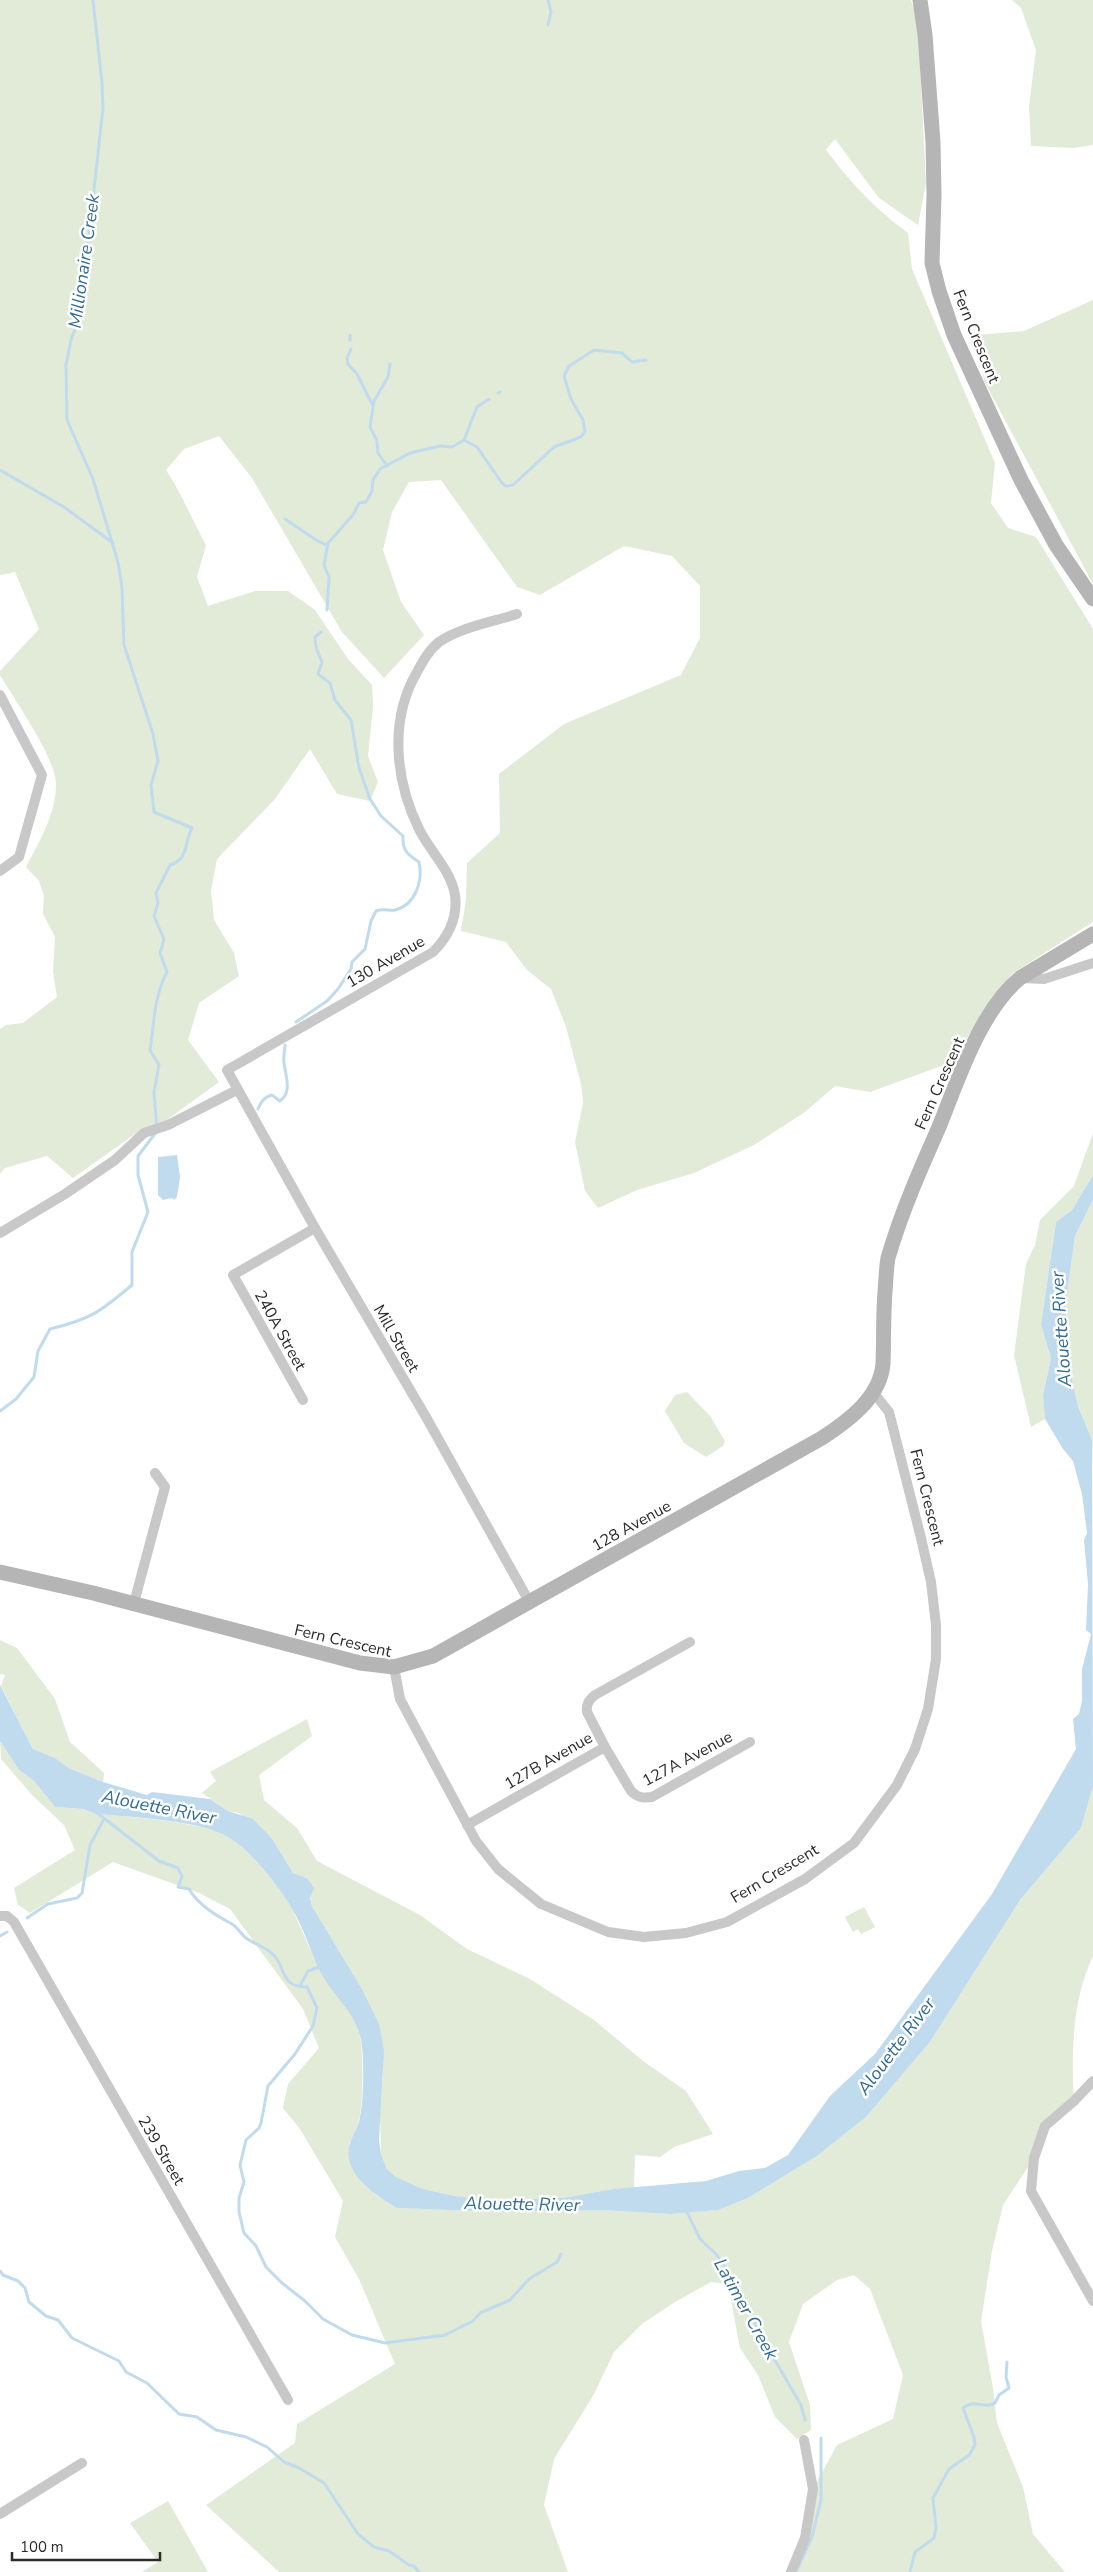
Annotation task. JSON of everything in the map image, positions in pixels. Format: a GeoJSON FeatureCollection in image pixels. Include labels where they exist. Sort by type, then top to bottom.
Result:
{"type":"FeatureCollection","features":[{"type":"Feature","properties":{"kind":"street","name":"Fern Crescent"},"geometry":{"type":"LineString","coordinates":[[920,0],[925,36],[933,142],[932,263],[939,291],[954,335],[1021,480],[1056,545],[1093,599]]}},
{"type":"Feature","properties":{"kind":"street","name":"130 Avenue"},"geometry":{"type":"LineString","coordinates":[[228,1070],[433,952],[448,934],[454,915],[453,887],[418,828],[399,767],[399,730],[402,707],[410,683],[425,657],[438,644],[462,631],[518,614]]}},
{"type":"Feature","properties":{"kind":"street"},"geometry":{"type":"LineString","coordinates":[[0,695],[42,775],[19,857],[0,871]]}},
{"type":"Feature","properties":{"kind":"street","name":"Fern Crescent"},"geometry":{"type":"LineString","coordinates":[[0,1572],[134,1604],[360,1664],[394,1667],[400,1698],[476,1841],[498,1869],[540,1904],[608,1932],[644,1938],[686,1934],[727,1922],[805,1879],[854,1843],[897,1785],[915,1749],[928,1709],[936,1659],[936,1625],[931,1582],[921,1538],[889,1412],[872,1392],[882,1366],[882,1318],[888,1260],[905,1205],[966,1062],[998,1002],[1009,987],[1020,978],[1093,934]]}},
{"type":"Feature","properties":{"kind":"street"},"geometry":{"type":"LineString","coordinates":[[1020,978],[1044,979],[1093,963]]}},
{"type":"Feature","properties":{"kind":"street","name":"Mill Street"},"geometry":{"type":"LineString","coordinates":[[228,1070],[237,1090],[315,1228],[426,1417],[530,1603]]}},
{"type":"Feature","properties":{"kind":"street"},"geometry":{"type":"LineString","coordinates":[[0,1233],[72,1190],[115,1160],[139,1136],[150,1130],[168,1125],[237,1090]]}},
{"type":"Feature","properties":{"kind":"street","name":"240A Street"},"geometry":{"type":"LineString","coordinates":[[303,1400],[233,1276],[315,1228]]}},
{"type":"Feature","properties":{"kind":"street","name":"128 Avenue"},"geometry":{"type":"LineString","coordinates":[[394,1667],[433,1656],[822,1438],[858,1411],[872,1392]]}},
{"type":"Feature","properties":{"kind":"street"},"geometry":{"type":"LineString","coordinates":[[134,1604],[165,1487],[155,1473]]}},
{"type":"Feature","properties":{"kind":"street","name":"127B Avenue"},"geometry":{"type":"LineString","coordinates":[[467,1824],[605,1747],[587,1712],[586,1706],[589,1700],[690,1642]]}},
{"type":"Feature","properties":{"kind":"street","name":"127A Avenue"},"geometry":{"type":"LineString","coordinates":[[605,1747],[631,1791],[644,1798],[652,1797],[750,1742]]}},
{"type":"Feature","properties":{"kind":"street","name":"239 Street"},"geometry":{"type":"LineString","coordinates":[[4,1916],[14,1922],[288,2400]]}},
{"type":"Feature","properties":{"kind":"street"},"geometry":{"type":"LineString","coordinates":[[1092,2296],[1031,2191],[1034,2158],[1045,2126],[1074,2101],[1093,2081]]}},
{"type":"Feature","properties":{"kind":"street"},"geometry":{"type":"LineString","coordinates":[[791,2572],[805,2538],[813,2489],[804,2440]]}},
{"type":"Feature","properties":{"kind":"street"},"geometry":{"type":"LineString","coordinates":[[0,2514],[82,2463]]}},
{"type":"Feature","properties":{"kind":"green space"},"geometry":{"type":"Polygon","coordinates":[[[0,0],[911,0],[918,22],[926,183],[918,225],[879,198],[835,139],[826,150],[864,194],[908,233],[912,269],[995,463],[991,503],[1008,528],[1036,537],[1093,629],[1093,922],[1013,973],[994,995],[952,1062],[870,1092],[835,1086],[805,1112],[754,1145],[694,1173],[637,1190],[598,1208],[585,1191],[575,1142],[583,1103],[581,1084],[566,1027],[551,989],[527,970],[506,942],[461,931],[466,899],[467,863],[500,833],[499,774],[564,724],[681,675],[700,638],[700,586],[672,556],[624,546],[540,595],[517,587],[441,480],[409,482],[392,512],[383,550],[401,602],[424,635],[384,678],[342,632],[252,478],[219,436],[184,449],[166,470],[206,545],[197,577],[208,606],[255,591],[288,591],[315,610],[348,659],[372,685],[373,707],[368,756],[378,782],[370,801],[337,794],[310,749],[275,799],[217,859],[211,891],[214,920],[234,953],[239,976],[199,1003],[188,1040],[219,1082],[165,1121],[142,1129],[73,1178],[47,1156],[5,1168],[0,1174],[0,1029],[6,1025],[23,1023],[57,997],[53,972],[55,937],[43,914],[44,896],[39,881],[26,867],[50,817],[56,784],[54,773],[42,744],[0,675],[0,671],[39,629],[15,572],[0,575],[0,0]]]}},
{"type":"Feature","properties":{"kind":"green space"},"geometry":{"type":"Polygon","coordinates":[[[1012,0],[1093,0],[1093,145],[1073,148],[1031,146],[1029,106],[1036,50],[1021,8],[1012,0]]]}},
{"type":"Feature","properties":{"kind":"green space"},"geometry":{"type":"Polygon","coordinates":[[[1093,300],[1093,584],[984,381],[976,335],[1024,331],[1093,300]]]}},
{"type":"Feature","properties":{"kind":"green space"},"geometry":{"type":"Polygon","coordinates":[[[1093,1133],[1093,1175],[1072,1210],[1056,1222],[1041,1325],[1051,1358],[1043,1394],[1045,1419],[1031,1427],[1014,1355],[1026,1264],[1035,1245],[1040,1220],[1074,1186],[1093,1133]]]}},
{"type":"Feature","properties":{"kind":"green space"},"geometry":{"type":"Polygon","coordinates":[[[1093,1200],[1093,1466],[1092,1440],[1078,1406],[1066,1352],[1064,1305],[1075,1236],[1093,1200]]]}},
{"type":"Feature","properties":{"kind":"green space"},"geometry":{"type":"Polygon","coordinates":[[[687,1392],[710,1416],[725,1441],[723,1446],[706,1457],[684,1443],[665,1411],[675,1395],[687,1392]]]}},
{"type":"Feature","properties":{"kind":"green space"},"geometry":{"type":"Polygon","coordinates":[[[0,1640],[17,1648],[55,1699],[70,1742],[104,1773],[103,1782],[69,1768],[55,1758],[33,1749],[1,1686],[5,1675],[0,1674],[0,1640]]]}},
{"type":"Feature","properties":{"kind":"green space"},"geometry":{"type":"Polygon","coordinates":[[[307,1719],[312,1736],[259,1775],[264,1800],[297,1828],[317,1861],[420,1915],[467,1949],[530,1979],[594,2020],[643,2061],[686,2091],[713,2134],[674,2147],[660,2157],[635,2155],[634,2188],[613,2189],[563,2198],[488,2200],[455,2196],[423,2189],[396,2177],[387,2169],[381,2154],[380,2113],[383,2073],[362,1989],[312,1906],[307,1878],[293,1873],[273,1840],[239,1813],[228,1811],[202,1793],[216,1781],[210,1772],[307,1719]]]}},
{"type":"Feature","properties":{"kind":"green space"},"geometry":{"type":"Polygon","coordinates":[[[0,1741],[19,1770],[34,1781],[55,1807],[82,1809],[96,1814],[146,1818],[201,1827],[229,1837],[265,1871],[282,1893],[297,1919],[322,1973],[358,2026],[362,2060],[361,2103],[358,2124],[349,2144],[361,2182],[376,2195],[397,2208],[502,2212],[602,2210],[670,2214],[718,2210],[748,2198],[817,2156],[866,2117],[930,2042],[1020,1900],[1081,1828],[1093,1786],[1093,1956],[1081,1990],[1074,2027],[1074,2101],[1047,2124],[1034,2158],[1003,2205],[992,2251],[981,2321],[997,2423],[1023,2487],[1033,2534],[1065,2572],[791,2572],[813,2489],[837,2445],[893,2419],[903,2375],[870,2289],[854,2275],[837,2280],[803,2304],[789,2342],[810,2405],[811,2430],[797,2439],[775,2417],[758,2375],[740,2348],[728,2284],[711,2282],[675,2302],[642,2324],[614,2352],[594,2394],[554,2459],[544,2505],[568,2572],[279,2572],[206,2505],[295,2443],[297,2424],[395,2364],[359,2279],[335,2237],[343,2201],[300,2129],[283,2108],[288,2084],[319,2048],[303,2009],[230,1909],[199,1893],[113,1862],[30,1913],[18,1905],[14,1888],[75,1850],[64,1825],[33,1796],[1,1759],[0,1741]]]}},
{"type":"Feature","properties":{"kind":"green space"},"geometry":{"type":"Polygon","coordinates":[[[864,1907],[875,1927],[861,1934],[858,1929],[853,1932],[845,1917],[864,1907]]]}},
{"type":"Feature","properties":{"kind":"green space"},"geometry":{"type":"Polygon","coordinates":[[[168,2501],[208,2572],[142,2572],[158,2562],[130,2523],[168,2501]]]}},
{"type":"Feature","properties":{"kind":"water"},"geometry":{"type":"Polygon","coordinates":[[[177,1155],[180,1177],[177,1197],[174,1200],[172,1198],[163,1200],[158,1195],[158,1157],[177,1155]]]}},
{"type":"Feature","properties":{"kind":"water","name":"Alouette River"},"geometry":{"type":"Polygon","coordinates":[[[1093,1175],[1093,1200],[1075,1236],[1065,1305],[1066,1353],[1078,1406],[1092,1440],[1093,1786],[1081,1828],[1020,1900],[930,2042],[866,2117],[817,2156],[748,2198],[718,2210],[670,2214],[602,2210],[502,2212],[397,2208],[379,2197],[362,2182],[350,2164],[350,2143],[359,2122],[362,2104],[363,2064],[360,2034],[351,2015],[320,1971],[300,1924],[280,1891],[246,1851],[230,1838],[217,1832],[165,1820],[96,1814],[83,1809],[55,1807],[34,1781],[19,1770],[0,1741],[0,1685],[33,1749],[55,1758],[69,1768],[103,1782],[147,1795],[152,1792],[210,1799],[228,1811],[253,1819],[273,1840],[293,1873],[307,1878],[314,1888],[310,1898],[312,1906],[362,1989],[379,2024],[384,2050],[379,2140],[381,2154],[387,2169],[396,2177],[423,2189],[455,2196],[488,2200],[563,2198],[613,2189],[706,2181],[739,2171],[765,2168],[788,2155],[830,2096],[875,2054],[992,1894],[1076,1749],[1073,1719],[1079,1714],[1082,1701],[1082,1669],[1091,1634],[1086,1630],[1088,1584],[1084,1540],[1087,1533],[1082,1494],[1073,1461],[1063,1449],[1045,1419],[1043,1395],[1051,1358],[1041,1325],[1056,1222],[1072,1210],[1093,1175]]]}},
{"type":"Feature","properties":{"kind":"waterway","name":"Millionaire Creek"},"geometry":{"type":"LineString","coordinates":[[0,1411],[16,1399],[34,1377],[38,1351],[50,1329],[86,1318],[103,1308],[132,1285],[132,1252],[148,1212],[138,1175],[138,1156],[157,1131],[154,1092],[159,1065],[150,1050],[157,1000],[167,972],[160,953],[164,939],[154,916],[158,903],[156,893],[170,865],[183,855],[192,828],[154,812],[151,785],[158,761],[153,734],[124,645],[122,588],[118,562],[93,479],[67,420],[66,365],[71,340],[80,316],[103,108],[93,0]]}},
{"type":"Feature","properties":{"kind":"waterway"},"geometry":{"type":"LineString","coordinates":[[548,0],[551,12],[548,25]]}},
{"type":"Feature","properties":{"kind":"waterway"},"geometry":{"type":"LineString","coordinates":[[350,335],[350,340]]}},
{"type":"Feature","properties":{"kind":"waterway"},"geometry":{"type":"LineString","coordinates":[[351,349],[347,358],[348,364],[357,374],[372,404]]}},
{"type":"Feature","properties":{"kind":"waterway"},"geometry":{"type":"LineString","coordinates":[[327,610],[329,577],[324,565],[328,543],[353,515],[359,503],[366,502],[372,491],[373,480],[380,469],[410,453],[440,446],[452,447],[464,440],[477,447],[502,483],[506,486],[513,485],[554,447],[581,437],[585,431],[583,420],[571,399],[564,376],[569,366],[594,350],[622,353],[632,362],[646,360]]}},
{"type":"Feature","properties":{"kind":"waterway"},"geometry":{"type":"LineString","coordinates":[[387,466],[378,453],[377,441],[370,427],[374,401],[388,377],[390,364]]}},
{"type":"Feature","properties":{"kind":"waterway"},"geometry":{"type":"LineString","coordinates":[[464,440],[477,407],[489,399]]}},
{"type":"Feature","properties":{"kind":"waterway"},"geometry":{"type":"LineString","coordinates":[[0,470],[64,507],[113,543]]}},
{"type":"Feature","properties":{"kind":"waterway"},"geometry":{"type":"LineString","coordinates":[[285,519],[328,546]]}},
{"type":"Feature","properties":{"kind":"waterway"},"geometry":{"type":"LineString","coordinates":[[296,1022],[327,1001],[338,989],[351,969],[352,962],[365,949],[371,921],[376,911],[395,910],[408,903],[416,891],[420,876],[419,862],[406,852],[403,836],[381,816],[370,799],[359,768],[351,720],[335,700],[330,683],[318,674],[322,662],[316,647],[315,637],[321,632]]}},
{"type":"Feature","properties":{"kind":"waterway"},"geometry":{"type":"LineString","coordinates":[[258,1109],[267,1097],[272,1095],[280,1101],[286,1093],[285,1045]]}},
{"type":"Feature","properties":{"kind":"waterway","name":"Alouette River"},"geometry":{"type":"LineString","coordinates":[[96,1812],[159,1861],[178,1868],[182,1876],[178,1887],[189,1889],[208,1910],[234,1925],[246,1938],[275,1956],[291,1983],[307,1987],[317,2008],[313,2026],[295,2054],[268,2086],[261,2123],[259,2128],[246,2140],[240,2165],[244,2182],[239,2198],[239,2212],[244,2233],[256,2246],[266,2267],[282,2283],[305,2301],[323,2319],[352,2335],[385,2343],[445,2335],[473,2321],[480,2313],[510,2300],[529,2279],[557,2262],[561,2254]]}},
{"type":"Feature","properties":{"kind":"waterway","name":"Latimer Creek"},"geometry":{"type":"LineString","coordinates":[[27,1918],[48,1904],[77,1898],[82,1893],[90,1845],[104,1819]]}},
{"type":"Feature","properties":{"kind":"waterway","name":"Latimer Creek"},"geometry":{"type":"LineString","coordinates":[[0,1936],[7,1932]]}},
{"type":"Feature","properties":{"kind":"waterway"},"geometry":{"type":"LineString","coordinates":[[300,1986],[308,1971],[322,1966]]}},
{"type":"Feature","properties":{"kind":"waterway","name":"Latimer Creek"},"geometry":{"type":"LineString","coordinates":[[686,2210],[700,2239],[716,2254],[725,2267],[732,2289],[752,2314],[757,2329],[801,2405],[805,2420]]}},
{"type":"Feature","properties":{"kind":"waterway","name":"Latimer Creek"},"geometry":{"type":"LineString","coordinates":[[0,2271],[3,2275],[18,2281],[25,2288],[29,2302],[46,2316],[58,2320],[72,2338],[119,2361],[126,2372],[147,2383],[179,2414],[197,2417],[216,2430],[246,2437],[267,2447],[284,2462],[299,2468],[324,2483],[358,2534],[374,2547],[389,2551],[409,2565],[414,2566],[419,2572]]}},
{"type":"Feature","properties":{"kind":"waterway","name":"Latimer Creek"},"geometry":{"type":"LineString","coordinates":[[910,2572],[915,2552],[934,2538],[936,2528],[933,2498],[949,2469],[969,2455],[975,2445],[974,2437],[963,2408],[971,2404],[991,2405],[995,2403],[999,2395],[1009,2388],[1006,2377],[1007,2362]]}},
{"type":"Feature","properties":{"kind":"waterway","name":"Latimer Creek"},"geometry":{"type":"LineString","coordinates":[[797,2570],[812,2537],[821,2500],[821,2438]]}}]}
